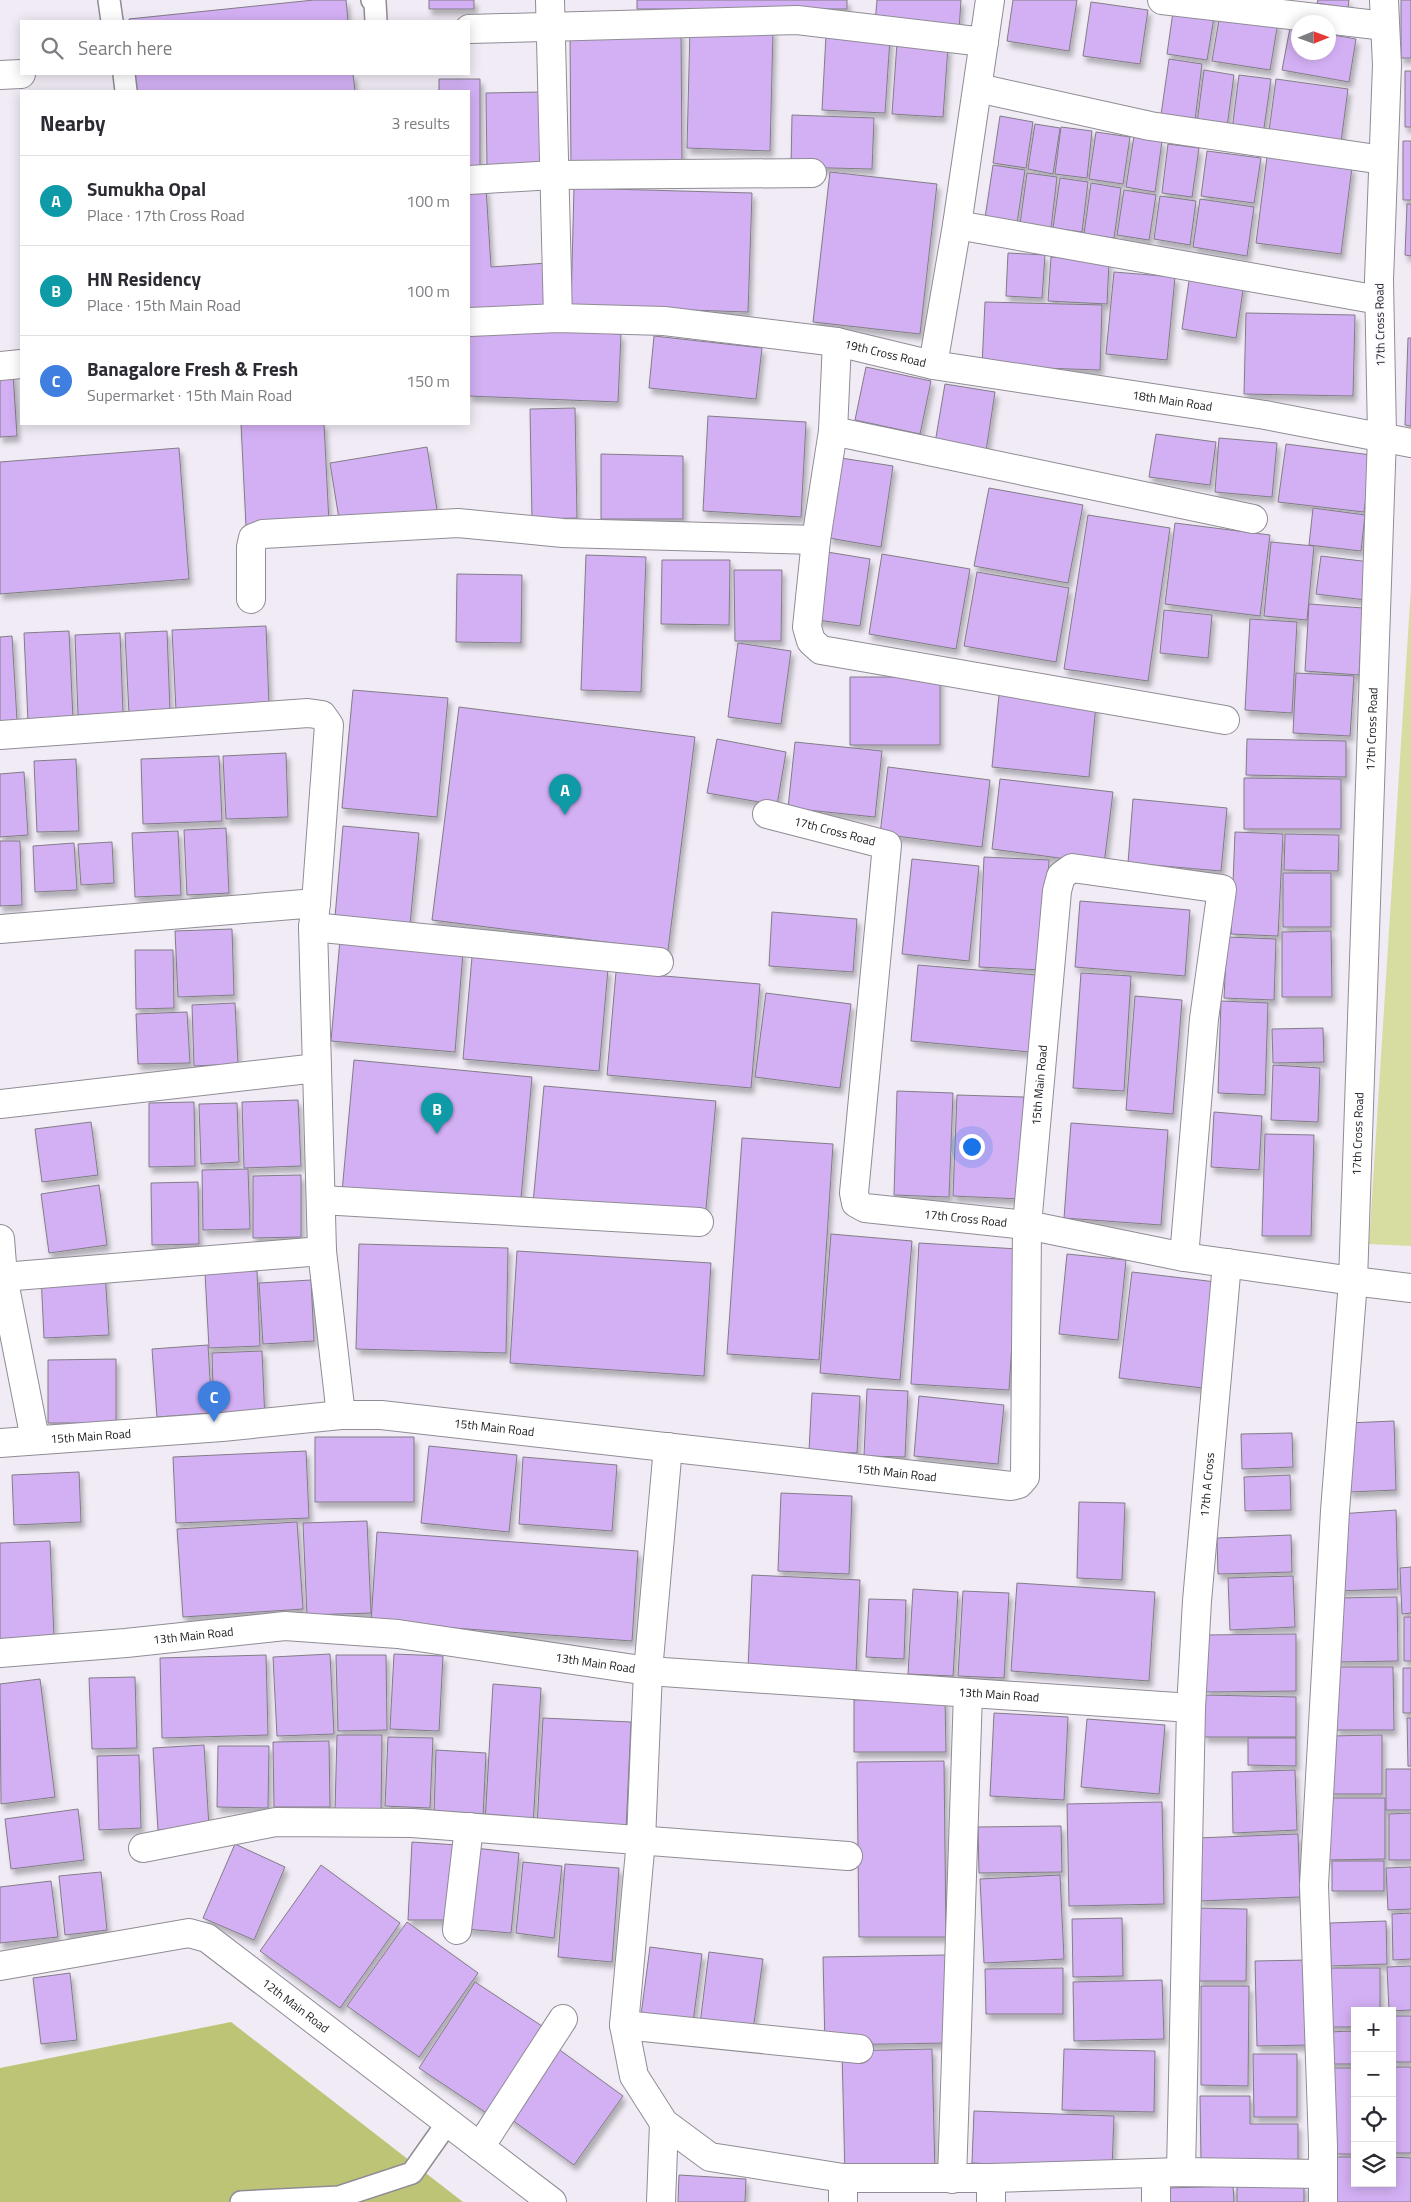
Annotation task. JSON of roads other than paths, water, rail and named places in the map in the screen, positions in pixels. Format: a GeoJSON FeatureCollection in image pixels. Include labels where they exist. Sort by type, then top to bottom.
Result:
{"type":"FeatureCollection","features":[{"type":"Feature","properties":{"kind":"street"},"geometry":{"type":"LineString","coordinates":[[550,0],[558,318]]}},
{"type":"Feature","properties":{"kind":"street","name":"19th Cross Road"},"geometry":{"type":"LineString","coordinates":[[470,322],[558,318],[664,321],[837,342],[933,365],[958,225],[990,0]]}},
{"type":"Feature","properties":{"kind":"street"},"geometry":{"type":"LineString","coordinates":[[1162,0],[1385,13]]}},
{"type":"Feature","properties":{"kind":"street","name":"17th Cross Road"},"geometry":{"type":"LineString","coordinates":[[767,814],[887,845],[854,1193],[856,1202],[865,1208],[1027,1225],[1184,1257],[1353,1281],[1382,436],[1379,300],[1386,65],[1385,13]]}},
{"type":"Feature","properties":{"kind":"street"},"geometry":{"type":"LineString","coordinates":[[470,29],[797,20],[984,42]]}},
{"type":"Feature","properties":{"kind":"street"},"geometry":{"type":"LineString","coordinates":[[0,75],[20,74]]}},
{"type":"Feature","properties":{"kind":"street"},"geometry":{"type":"LineString","coordinates":[[978,88],[1150,126],[1383,160]]}},
{"type":"Feature","properties":{"kind":"street"},"geometry":{"type":"LineString","coordinates":[[470,180],[554,175],[812,173]]}},
{"type":"Feature","properties":{"kind":"street"},"geometry":{"type":"LineString","coordinates":[[958,225],[1379,300]]}},
{"type":"Feature","properties":{"kind":"street"},"geometry":{"type":"LineString","coordinates":[[837,342],[834,431],[816,540],[807,627],[811,641],[821,650],[1225,720]]}},
{"type":"Feature","properties":{"kind":"street"},"geometry":{"type":"LineString","coordinates":[[0,366],[20,364]]}},
{"type":"Feature","properties":{"kind":"street","name":"18th Main Road"},"geometry":{"type":"LineString","coordinates":[[933,365],[1265,415],[1411,443]]}},
{"type":"Feature","properties":{"kind":"street"},"geometry":{"type":"LineString","coordinates":[[834,431],[1253,519]]}},
{"type":"Feature","properties":{"kind":"street"},"geometry":{"type":"LineString","coordinates":[[252,598],[251,547],[253,538],[263,534],[458,523],[563,533],[816,540]]}},
{"type":"Feature","properties":{"kind":"street"},"geometry":{"type":"LineString","coordinates":[[0,735],[308,713],[322,715],[329,725],[315,915],[317,1068],[322,1251],[341,1415]]}},
{"type":"Feature","properties":{"kind":"street","name":"15th Main Road"},"geometry":{"type":"LineString","coordinates":[[0,1443],[222,1427],[341,1415],[381,1414],[1001,1485],[1019,1484],[1025,1477],[1027,1225],[1057,891],[1061,876],[1072,868],[1222,889],[1204,1019],[1184,1257]]}},
{"type":"Feature","properties":{"kind":"street"},"geometry":{"type":"LineString","coordinates":[[0,929],[315,915],[659,962]]}},
{"type":"Feature","properties":{"kind":"street"},"geometry":{"type":"LineString","coordinates":[[0,1104],[317,1068]]}},
{"type":"Feature","properties":{"kind":"street"},"geometry":{"type":"LineString","coordinates":[[321,1200],[699,1222]]}},
{"type":"Feature","properties":{"kind":"street"},"geometry":{"type":"LineString","coordinates":[[0,1239],[4,1277],[35,1439]]}},
{"type":"Feature","properties":{"kind":"street"},"geometry":{"type":"LineString","coordinates":[[4,1277],[322,1251]]}},
{"type":"Feature","properties":{"kind":"street","name":"17th A Cross"},"geometry":{"type":"LineString","coordinates":[[1156,2202],[1169,2173],[1197,1601],[1226,1263]]}},
{"type":"Feature","properties":{"kind":"street"},"geometry":{"type":"LineString","coordinates":[[1323,2202],[1314,1885],[1335,1511],[1353,1281],[1411,1288]]}},
{"type":"Feature","properties":{"kind":"street"},"geometry":{"type":"LineString","coordinates":[[668,1447],[648,1671],[641,1840],[624,2026],[634,2076],[664,2123],[710,2157],[843,2190],[952,2179],[991,2190],[1169,2173],[1323,2174]]}},
{"type":"Feature","properties":{"kind":"street","name":"13th Main Road"},"geometry":{"type":"LineString","coordinates":[[0,1654],[285,1626],[398,1634],[648,1671],[1191,1708]]}},
{"type":"Feature","properties":{"kind":"street"},"geometry":{"type":"LineString","coordinates":[[952,2179],[968,1693]]}},
{"type":"Feature","properties":{"kind":"street"},"geometry":{"type":"LineString","coordinates":[[143,1848],[276,1822],[412,1822],[848,1856]]}},
{"type":"Feature","properties":{"kind":"street"},"geometry":{"type":"LineString","coordinates":[[457,1930],[469,1827]]}},
{"type":"Feature","properties":{"kind":"street","name":"12th Main Road"},"geometry":{"type":"LineString","coordinates":[[0,1966],[189,1933],[199,1934],[552,2202]]}},
{"type":"Feature","properties":{"kind":"street"},"geometry":{"type":"LineString","coordinates":[[480,2147],[563,2019]]}},
{"type":"Feature","properties":{"kind":"street"},"geometry":{"type":"LineString","coordinates":[[624,2026],[859,2049]]}},
{"type":"Feature","properties":{"kind":"street"},"geometry":{"type":"LineString","coordinates":[[661,2202],[664,2123]]}},
{"type":"Feature","properties":{"kind":"lane"},"geometry":{"type":"LineString","coordinates":[[109,0],[112,20]]}},
{"type":"Feature","properties":{"kind":"lane"},"geometry":{"type":"LineString","coordinates":[[372,0],[374,2],[376,20]]}},
{"type":"Feature","properties":{"kind":"lane"},"geometry":{"type":"LineString","coordinates":[[124,75],[126,90]]}},
{"type":"Feature","properties":{"kind":"lane"},"geometry":{"type":"LineString","coordinates":[[241,2202],[339,2199],[412,2173],[448,2122]]}},
{"type":"Feature","properties":{"kind":"place","name":"Sumukha Opal"},"geometry":{"type":"Point","coordinates":[565,815]}},
{"type":"Feature","properties":{"kind":"place","name":"HN Residency"},"geometry":{"type":"Point","coordinates":[437,1134]}},
{"type":"Feature","properties":{"kind":"place","name":"Banagalore Fresh & Fresh"},"geometry":{"type":"Point","coordinates":[214,1422]}}]}
